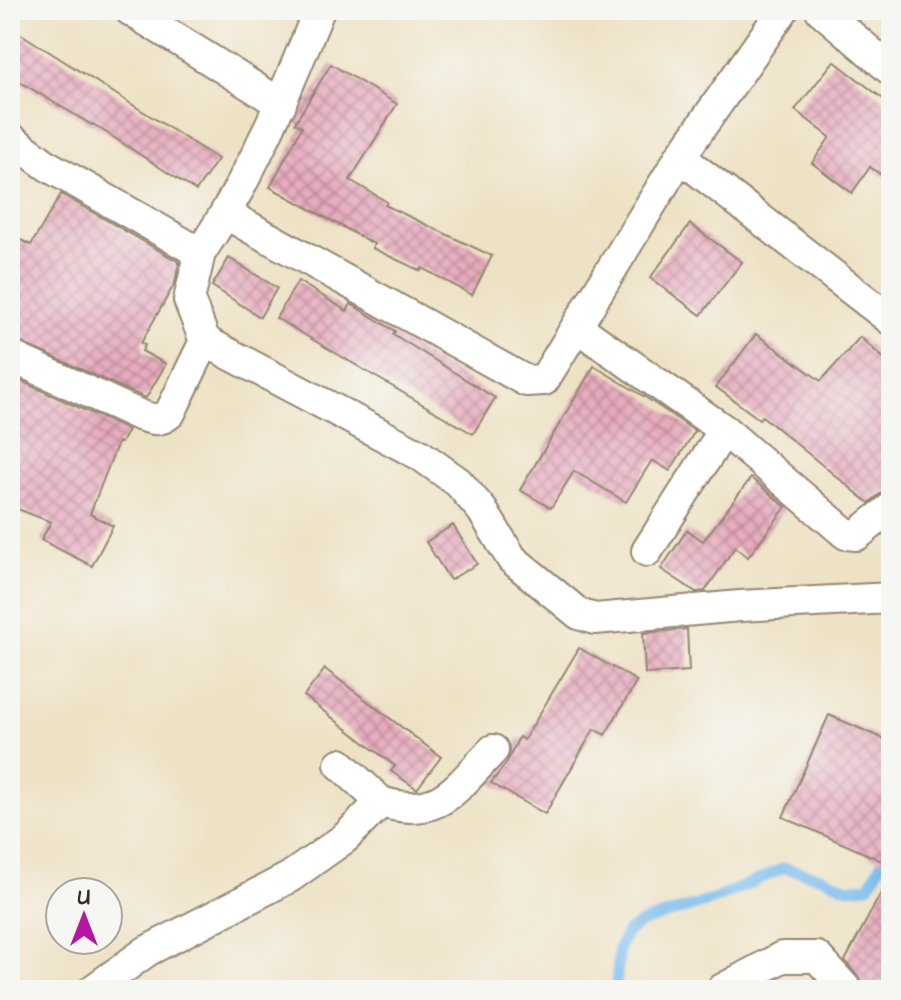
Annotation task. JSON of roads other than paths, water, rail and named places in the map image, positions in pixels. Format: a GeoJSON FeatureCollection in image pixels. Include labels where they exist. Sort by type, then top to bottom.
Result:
{"type":"FeatureCollection","features":[{"type":"Feature","properties":{"kind":"street"},"geometry":{"type":"LineString","coordinates":[[130,10],[281,104]]}},
{"type":"Feature","properties":{"kind":"street"},"geometry":{"type":"LineString","coordinates":[[319,10],[281,104],[226,214],[200,253],[189,300],[205,341],[420,455],[444,472],[472,496],[512,559],[579,614],[595,619],[740,606],[891,598]]}},
{"type":"Feature","properties":{"kind":"street"},"geometry":{"type":"LineString","coordinates":[[226,214],[526,381],[544,380],[680,157],[783,10]]}},
{"type":"Feature","properties":{"kind":"street"},"geometry":{"type":"LineString","coordinates":[[821,10],[891,70]]}},
{"type":"Feature","properties":{"kind":"street"},"geometry":{"type":"LineString","coordinates":[[10,138],[48,166],[200,253]]}},
{"type":"Feature","properties":{"kind":"street"},"geometry":{"type":"LineString","coordinates":[[680,157],[891,320]]}},
{"type":"Feature","properties":{"kind":"street"},"geometry":{"type":"LineString","coordinates":[[577,327],[724,430],[846,534],[857,535],[891,508]]}},
{"type":"Feature","properties":{"kind":"street"},"geometry":{"type":"LineString","coordinates":[[10,356],[153,420],[163,419],[170,413],[205,341]]}},
{"type":"Feature","properties":{"kind":"street"},"geometry":{"type":"LineString","coordinates":[[647,551],[724,430]]}},
{"type":"Feature","properties":{"kind":"street"},"geometry":{"type":"LineString","coordinates":[[340,764],[381,802],[402,809],[422,809],[455,790],[493,750]]}},
{"type":"Feature","properties":{"kind":"street"},"geometry":{"type":"LineString","coordinates":[[93,990],[147,951],[290,877],[345,838],[381,802]]}},
{"type":"Feature","properties":{"kind":"street"},"geometry":{"type":"LineString","coordinates":[[721,990],[782,957],[817,957],[847,990]]}},
{"type":"Feature","properties":{"kind":"waterway"},"geometry":{"type":"LineString","coordinates":[[616,990],[619,948],[627,932],[642,922],[715,899],[784,868],[822,877],[848,888],[869,886],[891,846]]}}]}
